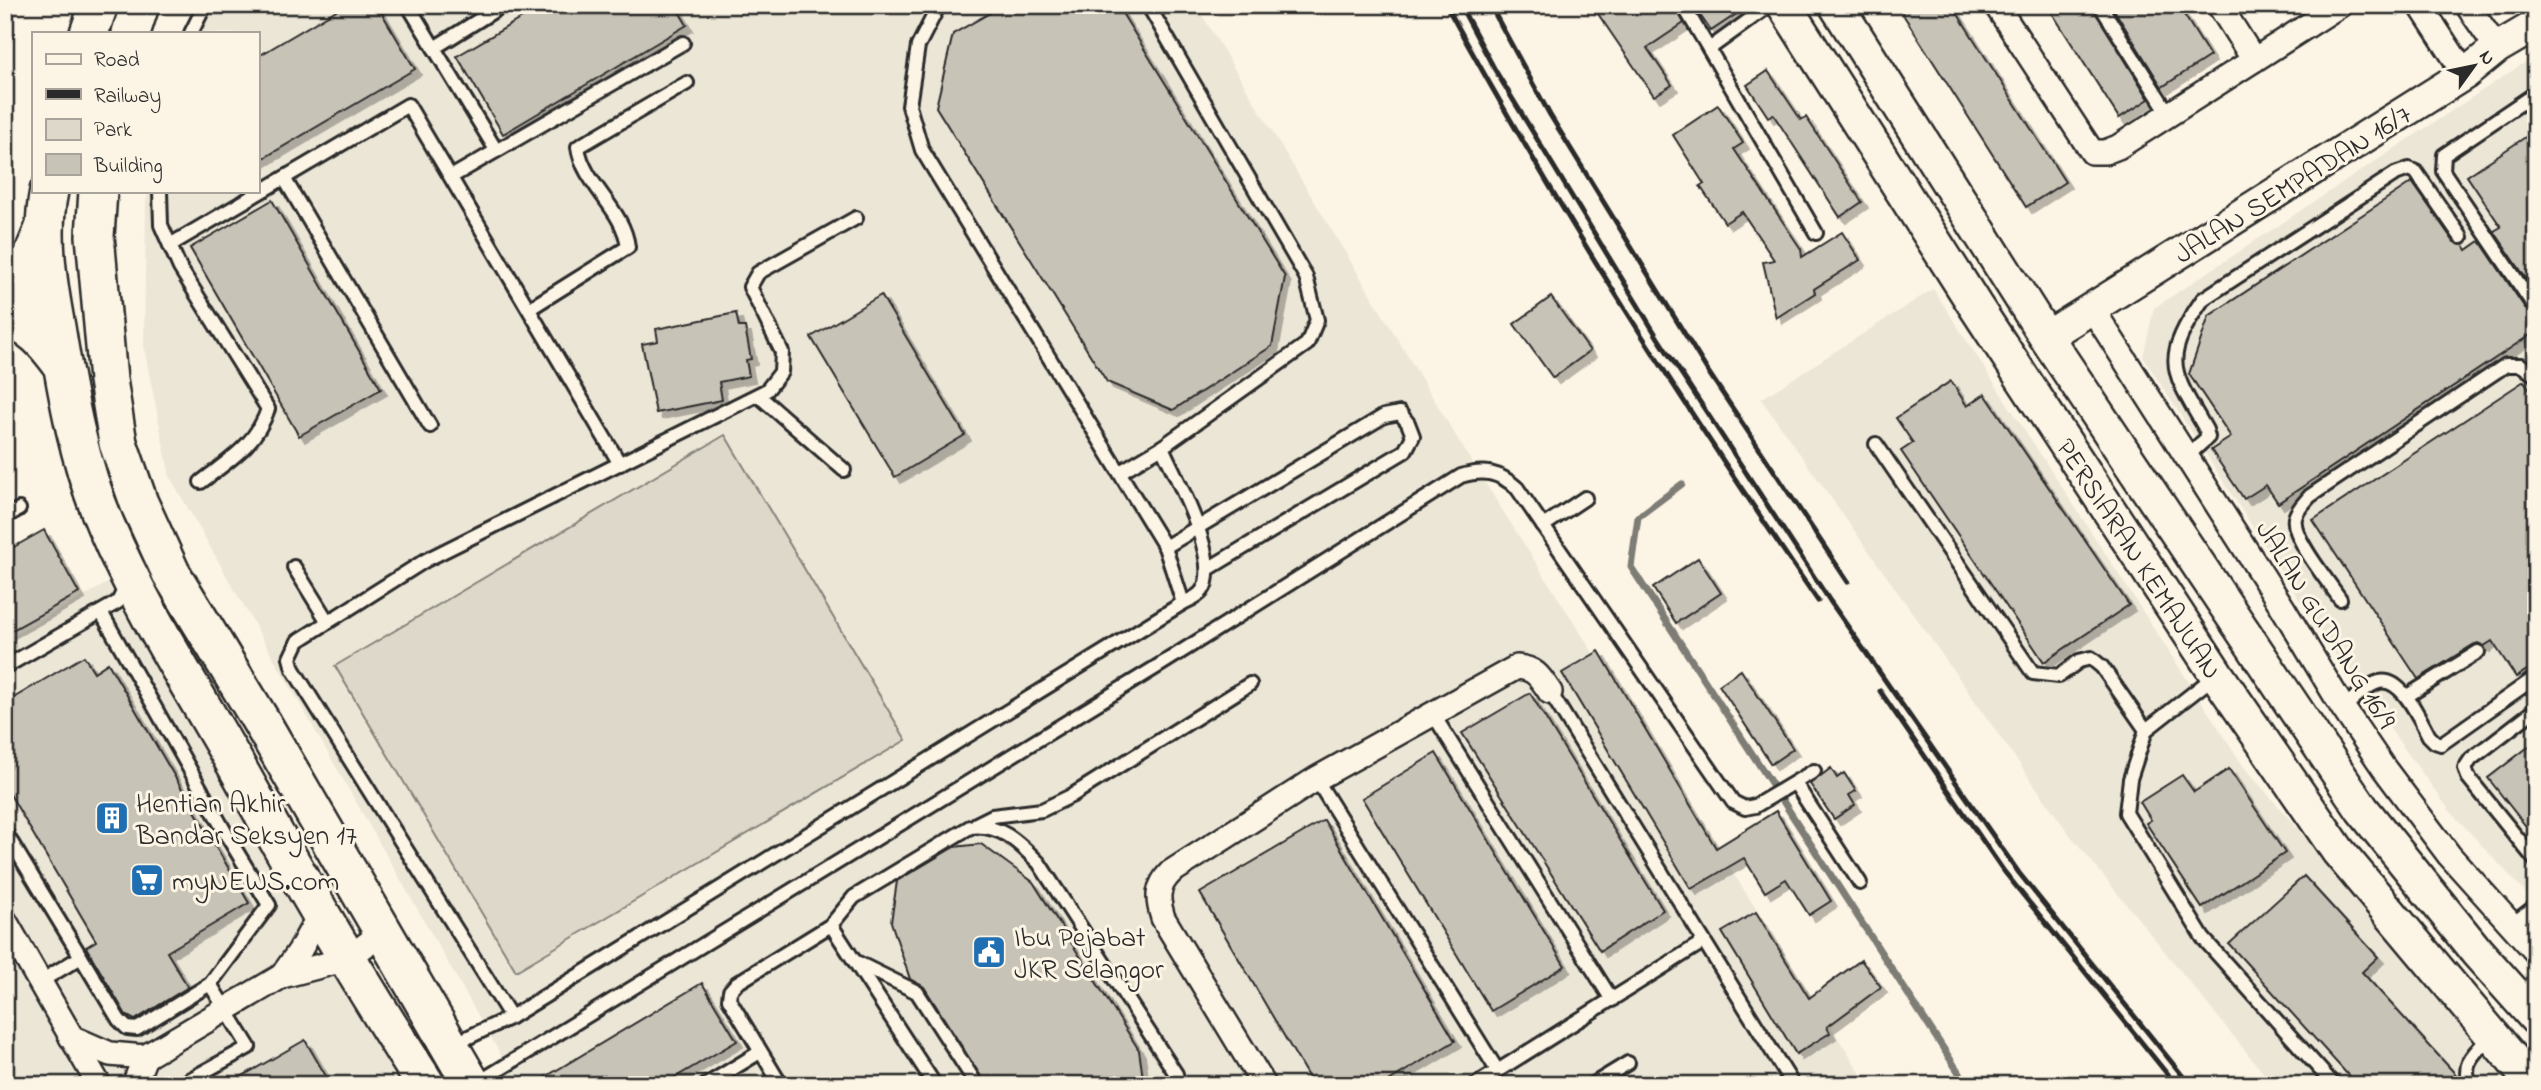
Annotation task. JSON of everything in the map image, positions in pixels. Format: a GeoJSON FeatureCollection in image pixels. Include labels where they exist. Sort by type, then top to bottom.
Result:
{"type":"FeatureCollection","features":[{"type":"Feature","properties":{"kind":"main road"},"geometry":{"type":"LineString","coordinates":[[89,32],[99,5]]}},
{"type":"Feature","properties":{"kind":"main road"},"geometry":{"type":"LineString","coordinates":[[131,32],[140,5]]}},
{"type":"Feature","properties":{"kind":"main road","name":"PERSIARAN KEMAJUAN"},"geometry":{"type":"LineString","coordinates":[[1784,5],[1976,307],[2217,675],[2338,851],[2534,1085]]}},
{"type":"Feature","properties":{"kind":"main road","name":"PERSIARAN KEMAJUAN"},"geometry":{"type":"LineString","coordinates":[[1836,5],[2046,337],[2362,809],[2477,953],[2536,1018]]}},
{"type":"Feature","properties":{"kind":"main road"},"geometry":{"type":"LineString","coordinates":[[98,192],[95,236],[108,380],[118,443],[139,503],[171,573],[262,723],[473,1085]]}},
{"type":"Feature","properties":{"kind":"main road"},"geometry":{"type":"LineString","coordinates":[[48,208],[50,292],[62,365],[80,454],[106,526],[320,914],[426,1085]]}},
{"type":"Feature","properties":{"kind":"main road"},"geometry":{"type":"LineString","coordinates":[[5,294],[33,255],[48,208]]}},
{"type":"Feature","properties":{"kind":"main road"},"geometry":{"type":"LineString","coordinates":[[50,292],[84,262],[95,236]]}},
{"type":"Feature","properties":{"kind":"main road"},"geometry":{"type":"LineString","coordinates":[[5,320],[29,329],[42,338],[62,365]]}},
{"type":"Feature","properties":{"kind":"street"},"geometry":{"type":"LineString","coordinates":[[1996,5],[2092,152],[2105,152],[2118,147],[2335,7]]}},
{"type":"Feature","properties":{"kind":"street"},"geometry":{"type":"LineString","coordinates":[[2219,5],[2254,60]]}},
{"type":"Feature","properties":{"kind":"street"},"geometry":{"type":"LineString","coordinates":[[2420,5],[2465,74]]}},
{"type":"Feature","properties":{"kind":"street"},"geometry":{"type":"LineString","coordinates":[[2467,5],[2497,48]]}},
{"type":"Feature","properties":{"kind":"street","name":"JALAN SEMPADAN 16/7"},"geometry":{"type":"LineString","coordinates":[[2046,337],[2093,310],[2465,74],[2497,48],[2536,25]]}},
{"type":"Feature","properties":{"kind":"street"},"geometry":{"type":"LineString","coordinates":[[5,311],[50,292]]}},
{"type":"Feature","properties":{"kind":"street","name":"JALAN GUDANG 16/9"},"geometry":{"type":"LineString","coordinates":[[2093,310],[2283,608],[2343,708],[2383,767],[2449,855],[2536,952]]}},
{"type":"Feature","properties":{"kind":"street"},"geometry":{"type":"LineString","coordinates":[[1264,1085],[1163,918],[1158,904],[1161,882],[1171,872],[1316,779],[1517,667],[1529,668],[1550,692]]}},
{"type":"Feature","properties":{"kind":"street"},"geometry":{"type":"LineString","coordinates":[[282,976],[303,946],[320,914]]}},
{"type":"Feature","properties":{"kind":"street"},"geometry":{"type":"LineString","coordinates":[[5,921],[99,1085]]}},
{"type":"Feature","properties":{"kind":"street"},"geometry":{"type":"LineString","coordinates":[[71,1037],[110,1054],[145,1057],[282,976],[347,959],[383,932]]}},
{"type":"Feature","properties":{"kind":"street"},"geometry":{"type":"LineString","coordinates":[[134,1085],[145,1057]]}},
{"type":"Feature","properties":{"kind":"lane"},"geometry":{"type":"LineString","coordinates":[[192,32],[205,5]]}},
{"type":"Feature","properties":{"kind":"lane"},"geometry":{"type":"LineString","coordinates":[[408,5],[496,150]]}},
{"type":"Feature","properties":{"kind":"lane"},"geometry":{"type":"LineString","coordinates":[[434,48],[503,5]]}},
{"type":"Feature","properties":{"kind":"lane"},"geometry":{"type":"LineString","coordinates":[[942,5],[938,7],[918,46],[909,106],[922,150],[1165,547],[1183,604]]}},
{"type":"Feature","properties":{"kind":"lane"},"geometry":{"type":"LineString","coordinates":[[1120,472],[1162,446],[1307,344],[1317,320],[1306,277],[1148,5]]}},
{"type":"Feature","properties":{"kind":"lane"},"geometry":{"type":"LineString","coordinates":[[1683,5],[1816,233]]}},
{"type":"Feature","properties":{"kind":"lane"},"geometry":{"type":"LineString","coordinates":[[1709,49],[1770,5]]}},
{"type":"Feature","properties":{"kind":"lane"},"geometry":{"type":"LineString","coordinates":[[2100,5],[2169,114]]}},
{"type":"Feature","properties":{"kind":"lane"},"geometry":{"type":"LineString","coordinates":[[451,177],[683,43]]}},
{"type":"Feature","properties":{"kind":"lane"},"geometry":{"type":"LineString","coordinates":[[529,309],[628,247],[620,224],[582,162],[578,147],[687,83]]}},
{"type":"Feature","properties":{"kind":"lane"},"geometry":{"type":"LineString","coordinates":[[2536,93],[2444,155],[2443,172],[2532,303],[2536,304]]}},
{"type":"Feature","properties":{"kind":"lane"},"geometry":{"type":"LineString","coordinates":[[170,245],[408,105],[620,464]]}},
{"type":"Feature","properties":{"kind":"lane"},"geometry":{"type":"LineString","coordinates":[[2185,458],[2208,437],[2178,380],[2174,358],[2186,323],[2203,299],[2395,174],[2409,169],[2416,172],[2461,237]]}},
{"type":"Feature","properties":{"kind":"lane"},"geometry":{"type":"LineString","coordinates":[[284,178],[430,426]]}},
{"type":"Feature","properties":{"kind":"lane"},"geometry":{"type":"LineString","coordinates":[[160,192],[161,225],[180,268],[268,409],[262,426],[250,443],[201,482]]}},
{"type":"Feature","properties":{"kind":"lane"},"geometry":{"type":"LineString","coordinates":[[511,1017],[293,669],[290,658],[298,640],[426,561],[767,390],[781,372],[782,352],[750,287],[758,273],[856,218]]}},
{"type":"Feature","properties":{"kind":"lane"},"geometry":{"type":"LineString","coordinates":[[2340,599],[2297,534],[2294,521],[2298,510],[2311,496],[2506,365],[2521,365],[2536,376]]}},
{"type":"Feature","properties":{"kind":"lane"},"geometry":{"type":"LineString","coordinates":[[758,395],[844,470]]}},
{"type":"Feature","properties":{"kind":"lane"},"geometry":{"type":"LineString","coordinates":[[1165,547],[1384,416],[1400,413],[1408,423],[1413,436],[1405,451],[1208,569]]}},
{"type":"Feature","properties":{"kind":"lane"},"geometry":{"type":"LineString","coordinates":[[1875,444],[2033,673],[2059,676],[2079,661],[2091,658],[2102,667],[2146,730]]}},
{"type":"Feature","properties":{"kind":"lane"},"geometry":{"type":"LineString","coordinates":[[450,1046],[511,1017],[1201,593],[1208,569],[1198,527],[1162,446]]}},
{"type":"Feature","properties":{"kind":"lane"},"geometry":{"type":"LineString","coordinates":[[473,1085],[1163,663],[1461,476],[1478,471],[1492,472],[1507,478],[1517,488],[1722,788],[1739,806],[1755,806],[1767,801],[1814,772]]}},
{"type":"Feature","properties":{"kind":"lane"},"geometry":{"type":"LineString","coordinates":[[1543,526],[1585,498]]}},
{"type":"Feature","properties":{"kind":"lane"},"geometry":{"type":"LineString","coordinates":[[5,517],[19,509]]}},
{"type":"Feature","properties":{"kind":"lane"},"geometry":{"type":"LineString","coordinates":[[294,567],[328,622]]}},
{"type":"Feature","properties":{"kind":"lane"},"geometry":{"type":"LineString","coordinates":[[5,667],[118,602],[131,575]]}},
{"type":"Feature","properties":{"kind":"lane"},"geometry":{"type":"LineString","coordinates":[[5,832],[119,1020],[127,1028],[137,1029],[210,984],[269,905],[101,612]]}},
{"type":"Feature","properties":{"kind":"lane"},"geometry":{"type":"LineString","coordinates":[[2407,696],[2479,652]]}},
{"type":"Feature","properties":{"kind":"lane"},"geometry":{"type":"LineString","coordinates":[[2217,675],[2146,730],[2130,779],[2126,813],[2203,937],[2334,1085]]}},
{"type":"Feature","properties":{"kind":"lane"},"geometry":{"type":"LineString","coordinates":[[2343,708],[2377,682],[2392,684],[2407,696],[2429,736],[2441,744],[2536,677]]}},
{"type":"Feature","properties":{"kind":"lane"},"geometry":{"type":"LineString","coordinates":[[781,1085],[729,999],[730,991],[737,983],[831,925],[853,897],[970,827],[992,816],[1042,810],[1071,796],[1250,684]]}},
{"type":"Feature","properties":{"kind":"lane"},"geometry":{"type":"LineString","coordinates":[[1550,692],[1793,1085]]}},
{"type":"Feature","properties":{"kind":"lane"},"geometry":{"type":"LineString","coordinates":[[2536,709],[2471,759],[2465,768],[2468,777],[2536,860]]}},
{"type":"Feature","properties":{"kind":"lane"},"geometry":{"type":"LineString","coordinates":[[1433,714],[1612,1000]]}},
{"type":"Feature","properties":{"kind":"lane"},"geometry":{"type":"LineString","coordinates":[[1316,779],[1497,1070]]}},
{"type":"Feature","properties":{"kind":"lane"},"geometry":{"type":"LineString","coordinates":[[1793,785],[1860,883]]}},
{"type":"Feature","properties":{"kind":"lane"},"geometry":{"type":"LineString","coordinates":[[970,827],[990,826],[1015,839],[1040,863],[1176,1074],[1179,1085]]}},
{"type":"Feature","properties":{"kind":"lane"},"geometry":{"type":"LineString","coordinates":[[2511,925],[2536,906]]}},
{"type":"Feature","properties":{"kind":"lane"},"geometry":{"type":"LineString","coordinates":[[831,925],[935,1085]]}},
{"type":"Feature","properties":{"kind":"lane"},"geometry":{"type":"LineString","coordinates":[[1475,1085],[1703,942]]}},
{"type":"Feature","properties":{"kind":"lane"},"geometry":{"type":"LineString","coordinates":[[41,981],[81,957]]}},
{"type":"Feature","properties":{"kind":"lane"},"geometry":{"type":"LineString","coordinates":[[856,962],[917,992],[977,1085]]}},
{"type":"Feature","properties":{"kind":"lane"},"geometry":{"type":"LineString","coordinates":[[186,1085],[190,1080],[249,1047],[228,1009],[210,984]]}},
{"type":"Feature","properties":{"kind":"lane"},"geometry":{"type":"LineString","coordinates":[[2470,1085],[2465,1074],[2468,1062],[2493,1035]]}},
{"type":"Feature","properties":{"kind":"lane"},"geometry":{"type":"LineString","coordinates":[[706,1085],[760,1052]]}},
{"type":"Feature","properties":{"kind":"lane"},"geometry":{"type":"LineString","coordinates":[[1592,1085],[1628,1063]]}},
{"type":"Feature","properties":{"kind":"shaded area"},"geometry":{"type":"Polygon","coordinates":[[[195,5],[1196,5],[1468,456],[1868,1085],[518,1085],[170,477],[144,348],[146,202],[149,192],[259,192],[259,32],[183,32],[195,5]]]}},
{"type":"Feature","properties":{"kind":"shaded area"},"geometry":{"type":"Polygon","coordinates":[[[2536,55],[2536,904],[2450,811],[2332,650],[2143,357],[2154,308],[2536,55]]]}},
{"type":"Feature","properties":{"kind":"shaded area"},"geometry":{"type":"Polygon","coordinates":[[[1933,289],[2244,767],[2522,1085],[2273,1085],[2067,831],[1761,399],[1933,289]]]}},
{"type":"Feature","properties":{"kind":"shaded area"},"geometry":{"type":"Polygon","coordinates":[[[111,581],[342,985],[404,1085],[5,1085],[5,640],[111,581]]]}},
{"type":"Feature","properties":{"kind":"green space"},"geometry":{"type":"Polygon","coordinates":[[[725,435],[906,740],[516,971],[335,666],[725,435]]]}},
{"type":"Feature","properties":{"kind":"building"},"geometry":{"type":"Polygon","coordinates":[[[345,5],[377,5],[415,69],[259,161],[259,56],[345,5]]]}},
{"type":"Feature","properties":{"kind":"building"},"geometry":{"type":"Polygon","coordinates":[[[544,5],[675,5],[687,25],[503,134],[457,56],[544,5]]]}},
{"type":"Feature","properties":{"kind":"building"},"geometry":{"type":"Polygon","coordinates":[[[1004,5],[1117,5],[1285,277],[1272,346],[1173,410],[1107,382],[936,107],[953,34],[1004,5]]]}},
{"type":"Feature","properties":{"kind":"building"},"geometry":{"type":"Polygon","coordinates":[[[1592,5],[1674,5],[1684,23],[1647,48],[1672,85],[1654,96],[1592,5]]]}},
{"type":"Feature","properties":{"kind":"building"},"geometry":{"type":"Polygon","coordinates":[[[1693,5],[1750,5],[1711,31],[1693,5]]]}},
{"type":"Feature","properties":{"kind":"building"},"geometry":{"type":"Polygon","coordinates":[[[1897,5],[1952,5],[2065,182],[2026,207],[1897,5]]]}},
{"type":"Feature","properties":{"kind":"building"},"geometry":{"type":"Polygon","coordinates":[[[2047,5],[2091,5],[2149,99],[2119,118],[2047,5]]]}},
{"type":"Feature","properties":{"kind":"building"},"geometry":{"type":"Polygon","coordinates":[[[2111,5],[2178,5],[2210,56],[2162,87],[2111,5]]]}},
{"type":"Feature","properties":{"kind":"building"},"geometry":{"type":"Polygon","coordinates":[[[1768,71],[1801,120],[1806,117],[1862,202],[1840,217],[1773,114],[1768,117],[1747,85],[1768,71]]]}},
{"type":"Feature","properties":{"kind":"building"},"geometry":{"type":"Polygon","coordinates":[[[1718,105],[1743,143],[1734,149],[1801,249],[1802,257],[1842,232],[1860,260],[1814,289],[1815,293],[1776,318],[1763,262],[1774,260],[1742,212],[1725,223],[1700,186],[1704,184],[1673,135],[1718,105]]]}},
{"type":"Feature","properties":{"kind":"building"},"geometry":{"type":"Polygon","coordinates":[[[2536,130],[2536,293],[2494,231],[2501,227],[2467,176],[2536,130]]]}},
{"type":"Feature","properties":{"kind":"building"},"geometry":{"type":"Polygon","coordinates":[[[2412,182],[2454,242],[2464,245],[2467,250],[2480,241],[2525,308],[2536,313],[2536,331],[2278,503],[2266,485],[2244,499],[2211,450],[2231,437],[2189,374],[2209,316],[2412,182]]]}},
{"type":"Feature","properties":{"kind":"building"},"geometry":{"type":"Polygon","coordinates":[[[272,200],[381,389],[299,436],[190,248],[272,200]]]}},
{"type":"Feature","properties":{"kind":"building"},"geometry":{"type":"Polygon","coordinates":[[[881,295],[965,435],[895,477],[811,337],[881,295]]]}},
{"type":"Feature","properties":{"kind":"building"},"geometry":{"type":"Polygon","coordinates":[[[1551,297],[1590,351],[1553,378],[1514,324],[1551,297]]]}},
{"type":"Feature","properties":{"kind":"building"},"geometry":{"type":"Polygon","coordinates":[[[736,313],[739,327],[745,327],[751,359],[746,360],[749,376],[719,382],[722,400],[656,413],[642,344],[658,341],[656,329],[736,313]]]}},
{"type":"Feature","properties":{"kind":"building"},"geometry":{"type":"Polygon","coordinates":[[[1951,381],[1967,406],[1985,394],[2129,605],[2044,662],[1901,451],[1913,443],[1896,418],[1951,381]]]}},
{"type":"Feature","properties":{"kind":"building"},"geometry":{"type":"Polygon","coordinates":[[[2524,381],[2536,398],[2536,664],[2516,677],[2492,641],[2484,646],[2478,643],[2473,645],[2418,679],[2313,520],[2524,381]]]}},
{"type":"Feature","properties":{"kind":"building"},"geometry":{"type":"Polygon","coordinates":[[[44,530],[79,593],[5,634],[5,552],[44,530]]]}},
{"type":"Feature","properties":{"kind":"building"},"geometry":{"type":"Polygon","coordinates":[[[1698,558],[1721,593],[1676,623],[1653,588],[1698,558]]]}},
{"type":"Feature","properties":{"kind":"building"},"geometry":{"type":"Polygon","coordinates":[[[1599,651],[1716,848],[1776,811],[1831,901],[1809,915],[1786,879],[1765,892],[1744,858],[1691,889],[1562,673],[1599,651]]]}},
{"type":"Feature","properties":{"kind":"building","name":"Hentian Akhir Bandar Seksyen 17"},"geometry":{"type":"Polygon","coordinates":[[[84,656],[94,672],[108,663],[249,903],[167,952],[188,987],[135,1020],[126,1015],[86,947],[96,941],[5,786],[5,703],[84,656]]]}},
{"type":"Feature","properties":{"kind":"building"},"geometry":{"type":"Polygon","coordinates":[[[1741,670],[1793,749],[1771,764],[1719,685],[1741,670]]]}},
{"type":"Feature","properties":{"kind":"building"},"geometry":{"type":"Polygon","coordinates":[[[1530,693],[1663,910],[1600,951],[1462,733],[1530,693]]]}},
{"type":"Feature","properties":{"kind":"building"},"geometry":{"type":"Polygon","coordinates":[[[2536,741],[2536,839],[2488,778],[2536,741]]]}},
{"type":"Feature","properties":{"kind":"building"},"geometry":{"type":"Polygon","coordinates":[[[1436,753],[1565,966],[1491,1011],[1362,798],[1436,753]]]}},
{"type":"Feature","properties":{"kind":"building"},"geometry":{"type":"Polygon","coordinates":[[[1831,768],[1837,778],[1844,773],[1856,791],[1849,795],[1855,805],[1834,819],[1810,784],[1831,768]]]}},
{"type":"Feature","properties":{"kind":"building"},"geometry":{"type":"Polygon","coordinates":[[[2229,769],[2285,853],[2202,908],[2146,823],[2151,820],[2140,802],[2182,775],[2194,792],[2229,769]]]}},
{"type":"Feature","properties":{"kind":"building"},"geometry":{"type":"Polygon","coordinates":[[[1324,820],[1455,1041],[1382,1085],[1313,1085],[1200,893],[1324,820]]]}},
{"type":"Feature","properties":{"kind":"building","name":"Ibu Pejabat JKR Selangor"},"geometry":{"type":"Polygon","coordinates":[[[981,844],[1033,882],[1139,1050],[1144,1085],[986,1085],[924,987],[910,979],[891,922],[897,881],[954,847],[981,844]]]}},
{"type":"Feature","properties":{"kind":"building"},"geometry":{"type":"Polygon","coordinates":[[[2304,876],[2378,957],[2362,972],[2459,1078],[2461,1085],[2357,1085],[2229,944],[2304,876]]]}},
{"type":"Feature","properties":{"kind":"building"},"geometry":{"type":"Polygon","coordinates":[[[1756,912],[1809,998],[1861,960],[1881,987],[1827,1027],[1830,1033],[1796,1054],[1722,932],[1756,912]]]}},
{"type":"Feature","properties":{"kind":"building"},"geometry":{"type":"Polygon","coordinates":[[[702,983],[737,1041],[662,1085],[532,1085],[702,983]]]}},
{"type":"Feature","properties":{"kind":"building"},"geometry":{"type":"Polygon","coordinates":[[[305,1040],[331,1085],[227,1085],[305,1040]]]}},
{"type":"Feature","properties":{"kind":"waterway"},"geometry":{"type":"LineString","coordinates":[[1682,484],[1638,517],[1631,567],[1967,1085]]}},
{"type":"Feature","properties":{"kind":"railway"},"geometry":{"type":"LineString","coordinates":[[1446,5],[1533,158],[1624,308],[1818,601]]}},
{"type":"Feature","properties":{"kind":"railway"},"geometry":{"type":"LineString","coordinates":[[1460,5],[1495,70],[1658,338],[1830,601],[2019,873],[2190,1085]]}},
{"type":"Feature","properties":{"kind":"railway"},"geometry":{"type":"LineString","coordinates":[[1490,5],[1550,115],[1707,370],[1848,582]]}},
{"type":"Feature","properties":{"kind":"railway"},"geometry":{"type":"LineString","coordinates":[[1880,691],[2003,870],[2176,1085]]}},
{"type":"Feature","properties":{"kind":"place","name":"Hentian Akhir Bandar Seksyen 17"},"geometry":{"type":"Point","coordinates":[112,818]}},
{"type":"Feature","properties":{"kind":"place","name":"myNEWS.com"},"geometry":{"type":"Point","coordinates":[147,880]}},
{"type":"Feature","properties":{"kind":"place","name":"Ibu Pejabat JKR Selangor"},"geometry":{"type":"Point","coordinates":[989,952]}}]}
